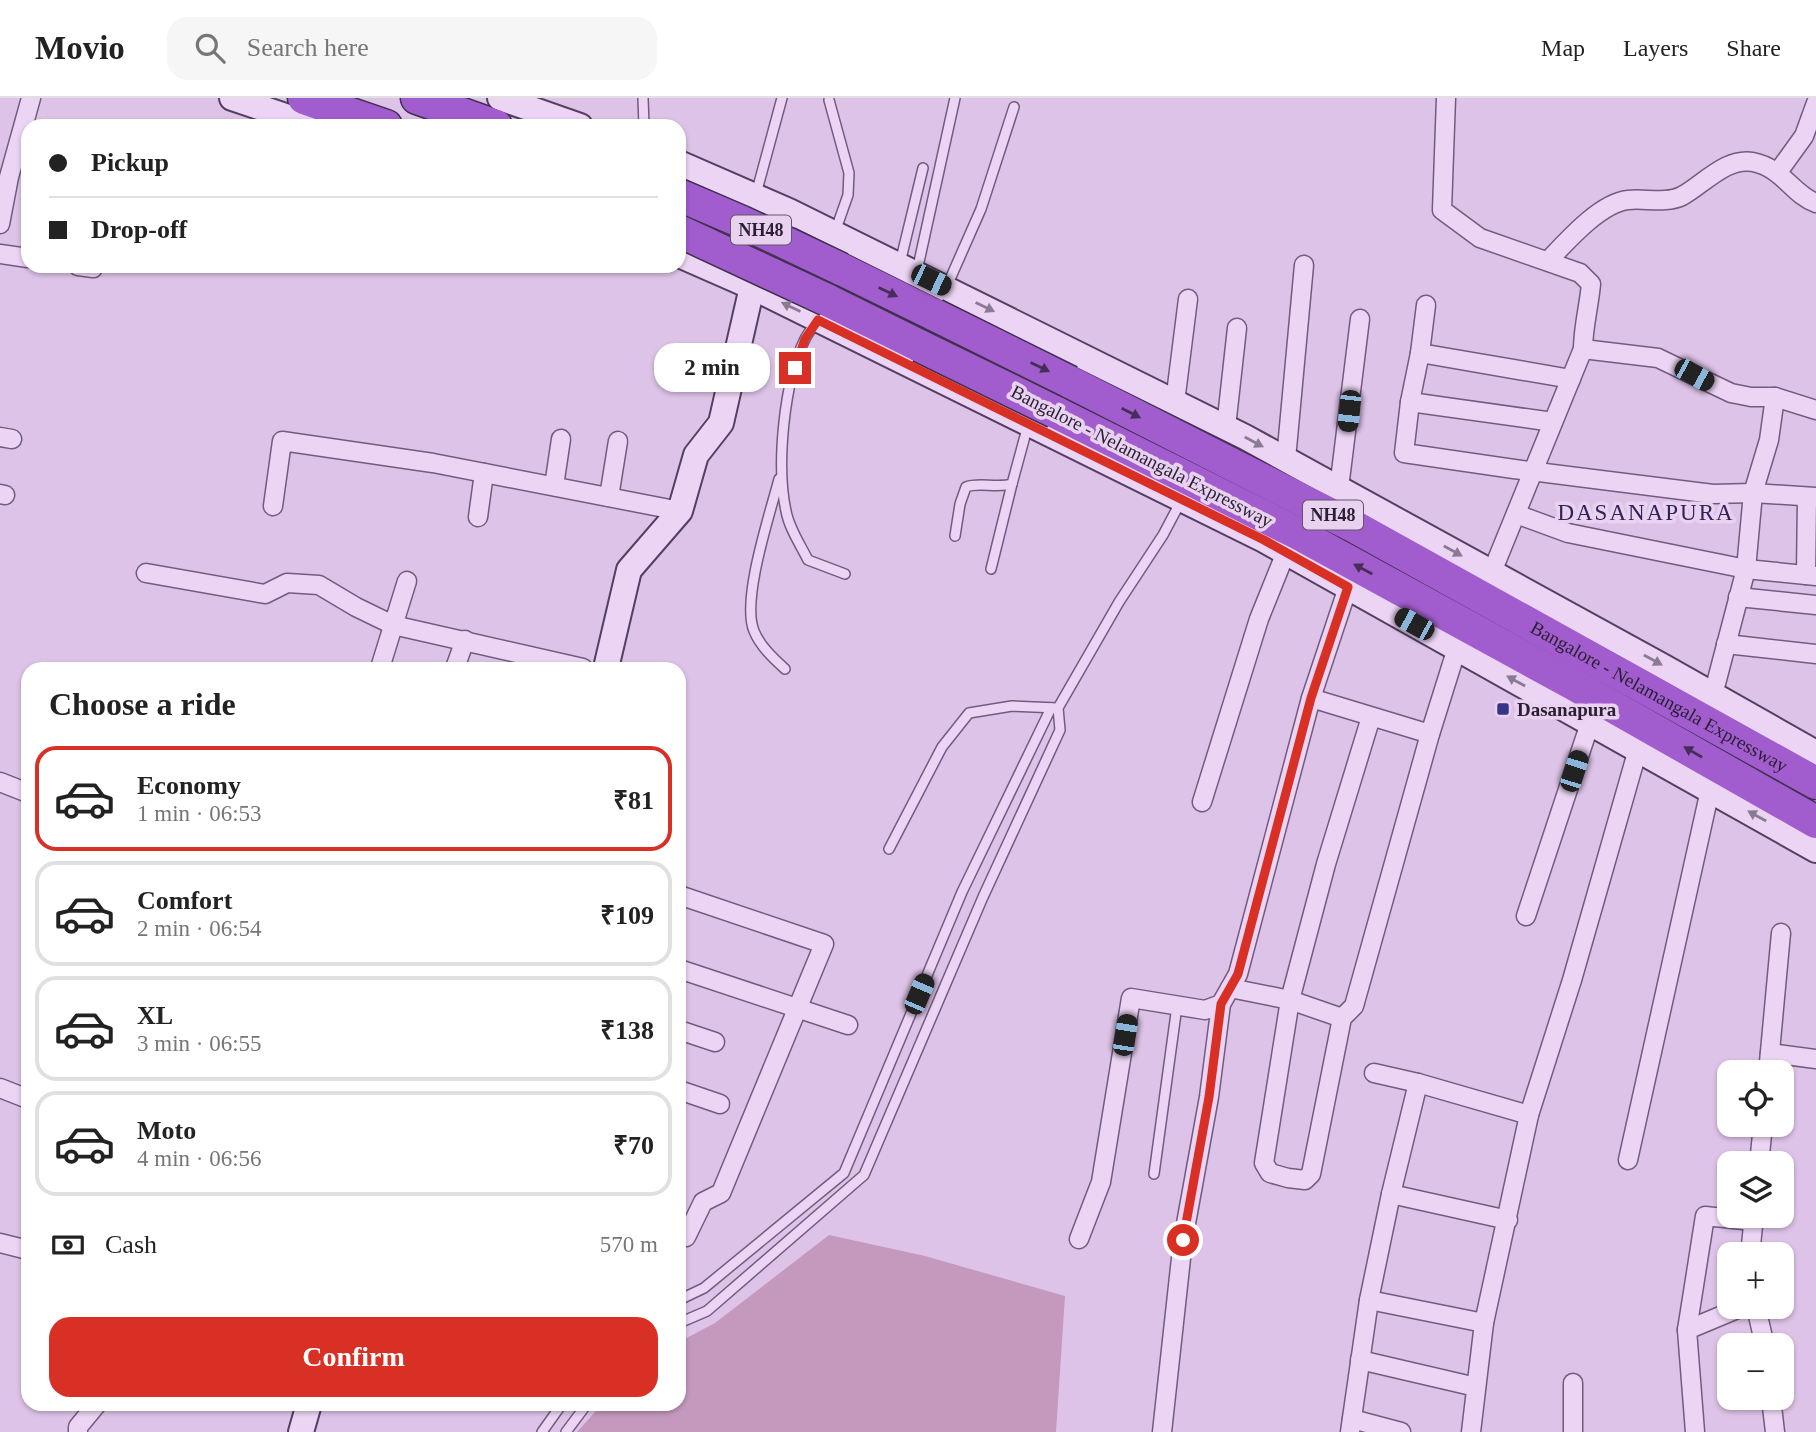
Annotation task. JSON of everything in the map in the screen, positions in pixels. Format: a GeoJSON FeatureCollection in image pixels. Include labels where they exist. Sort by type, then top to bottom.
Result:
{"type":"FeatureCollection","features":[{"type":"Feature","properties":{"kind":"highway"},"geometry":{"type":"LineString","coordinates":[[304,98],[366,119]]}},
{"type":"Feature","properties":{"kind":"highway"},"geometry":{"type":"LineString","coordinates":[[417,98],[476,119]]}},
{"type":"Feature","properties":{"kind":"highway","name":"Bangalore - Nelamangala Expressway"},"geometry":{"type":"LineString","coordinates":[[686,198],[806,251],[1294,495],[1816,783]]}},
{"type":"Feature","properties":{"kind":"highway","name":"Bangalore - Nelamangala Expressway"},"geometry":{"type":"LineString","coordinates":[[686,234],[787,280],[1297,533],[1573,684],[1816,822]]}},
{"type":"Feature","properties":{"kind":"street"},"geometry":{"type":"LineString","coordinates":[[24,119],[31,98]]}},
{"type":"Feature","properties":{"kind":"street"},"geometry":{"type":"LineString","coordinates":[[232,98],[294,119]]}},
{"type":"Feature","properties":{"kind":"street"},"geometry":{"type":"LineString","coordinates":[[500,98],[542,106],[567,119]]}},
{"type":"Feature","properties":{"kind":"street"},"geometry":{"type":"LineString","coordinates":[[1446,98],[1443,210],[1480,238],[1580,273],[1591,284],[1583,349],[1492,572]]}},
{"type":"Feature","properties":{"kind":"street"},"geometry":{"type":"LineString","coordinates":[[1778,172],[1804,136],[1816,103]]}},
{"type":"Feature","properties":{"kind":"street"},"geometry":{"type":"LineString","coordinates":[[0,224],[5,176],[21,128]]}},
{"type":"Feature","properties":{"kind":"street"},"geometry":{"type":"LineString","coordinates":[[1548,261],[1592,217],[1625,200],[1679,197],[1727,165],[1752,162],[1778,172],[1809,200],[1816,203]]}},
{"type":"Feature","properties":{"kind":"street"},"geometry":{"type":"LineString","coordinates":[[686,166],[835,233],[1226,427],[1816,753]]}},
{"type":"Feature","properties":{"kind":"street"},"geometry":{"type":"LineString","coordinates":[[607,662],[629,570],[680,511],[696,455],[721,423],[752,287],[789,211]]}},
{"type":"Feature","properties":{"kind":"street"},"geometry":{"type":"LineString","coordinates":[[0,254],[21,257]]}},
{"type":"Feature","properties":{"kind":"street"},"geometry":{"type":"LineString","coordinates":[[686,258],[752,287],[1286,552],[1816,850]]}},
{"type":"Feature","properties":{"kind":"street"},"geometry":{"type":"LineString","coordinates":[[1286,459],[1304,265]]}},
{"type":"Feature","properties":{"kind":"street"},"geometry":{"type":"LineString","coordinates":[[1175,402],[1188,299]]}},
{"type":"Feature","properties":{"kind":"street"},"geometry":{"type":"LineString","coordinates":[[1426,305],[1404,453],[1713,494],[1753,493],[1812,498],[1811,576],[1746,569],[1568,534],[1516,514]]}},
{"type":"Feature","properties":{"kind":"street"},"geometry":{"type":"LineString","coordinates":[[1339,488],[1360,319]]}},
{"type":"Feature","properties":{"kind":"street"},"geometry":{"type":"LineString","coordinates":[[977,398],[1022,325]]}},
{"type":"Feature","properties":{"kind":"street"},"geometry":{"type":"LineString","coordinates":[[1226,427],[1237,328]]}},
{"type":"Feature","properties":{"kind":"street"},"geometry":{"type":"LineString","coordinates":[[1583,349],[1658,358],[1731,393],[1751,397],[1775,397],[1816,410]]}},
{"type":"Feature","properties":{"kind":"street"},"geometry":{"type":"LineString","coordinates":[[1420,353],[1571,379]]}},
{"type":"Feature","properties":{"kind":"street"},"geometry":{"type":"LineString","coordinates":[[1713,695],[1746,569],[1753,493],[1769,440],[1775,397]]}},
{"type":"Feature","properties":{"kind":"street"},"geometry":{"type":"LineString","coordinates":[[1410,402],[1553,422]]}},
{"type":"Feature","properties":{"kind":"street"},"geometry":{"type":"LineString","coordinates":[[554,486],[561,439]]}},
{"type":"Feature","properties":{"kind":"street"},"geometry":{"type":"LineString","coordinates":[[273,506],[282,441],[433,463],[680,511]]}},
{"type":"Feature","properties":{"kind":"street"},"geometry":{"type":"LineString","coordinates":[[609,497],[618,441]]}},
{"type":"Feature","properties":{"kind":"street"},"geometry":{"type":"LineString","coordinates":[[478,517],[484,473]]}},
{"type":"Feature","properties":{"kind":"street"},"geometry":{"type":"LineString","coordinates":[[1202,802],[1259,619],[1286,552]]}},
{"type":"Feature","properties":{"kind":"street"},"geometry":{"type":"LineString","coordinates":[[146,573],[265,594],[287,583],[319,585],[393,625],[465,640],[530,662]]}},
{"type":"Feature","properties":{"kind":"street"},"geometry":{"type":"LineString","coordinates":[[382,662],[407,580]]}},
{"type":"Feature","properties":{"kind":"street"},"geometry":{"type":"LineString","coordinates":[[1162,1432],[1183,1240],[1209,1097],[1221,1004],[1238,974],[1311,698],[1348,587]]}},
{"type":"Feature","properties":{"kind":"street"},"geometry":{"type":"LineString","coordinates":[[1738,597],[1816,605]]}},
{"type":"Feature","properties":{"kind":"street"},"geometry":{"type":"LineString","coordinates":[[457,662],[465,640]]}},
{"type":"Feature","properties":{"kind":"street"},"geometry":{"type":"LineString","coordinates":[[1726,644],[1816,654]]}},
{"type":"Feature","properties":{"kind":"street"},"geometry":{"type":"LineString","coordinates":[[1371,717],[1326,864],[1290,1000],[1264,1163],[1270,1173],[1287,1178],[1305,1180],[1311,1174],[1342,1018],[1354,1006],[1430,734],[1457,648]]}},
{"type":"Feature","properties":{"kind":"street"},"geometry":{"type":"LineString","coordinates":[[1311,698],[1430,734]]}},
{"type":"Feature","properties":{"kind":"street"},"geometry":{"type":"LineString","coordinates":[[1526,916],[1590,723]]}},
{"type":"Feature","properties":{"kind":"street"},"geometry":{"type":"LineString","coordinates":[[1471,1432],[1484,1323],[1529,1115],[1572,980],[1637,749]]}},
{"type":"Feature","properties":{"kind":"street"},"geometry":{"type":"LineString","coordinates":[[0,782],[21,789]]}},
{"type":"Feature","properties":{"kind":"street"},"geometry":{"type":"LineString","coordinates":[[1629,1160],[1710,790]]}},
{"type":"Feature","properties":{"kind":"street"},"geometry":{"type":"LineString","coordinates":[[686,897],[824,944],[721,1193],[703,1202],[686,1237]]}},
{"type":"Feature","properties":{"kind":"street"},"geometry":{"type":"LineString","coordinates":[[1769,1060],[1781,933]]}},
{"type":"Feature","properties":{"kind":"street"},"geometry":{"type":"LineString","coordinates":[[686,971],[848,1025]]}},
{"type":"Feature","properties":{"kind":"street"},"geometry":{"type":"LineString","coordinates":[[1230,988],[1290,1000],[1342,1018]]}},
{"type":"Feature","properties":{"kind":"street"},"geometry":{"type":"LineString","coordinates":[[1079,1239],[1101,1182],[1130,998],[1205,1010],[1221,1004]]}},
{"type":"Feature","properties":{"kind":"street"},"geometry":{"type":"LineString","coordinates":[[686,1032],[715,1042]]}},
{"type":"Feature","properties":{"kind":"street"},"geometry":{"type":"LineString","coordinates":[[1770,1053],[1816,1059]]}},
{"type":"Feature","properties":{"kind":"street"},"geometry":{"type":"LineString","coordinates":[[1374,1073],[1529,1115]]}},
{"type":"Feature","properties":{"kind":"street"},"geometry":{"type":"LineString","coordinates":[[1401,1432],[1351,1425],[1368,1300],[1418,1083]]}},
{"type":"Feature","properties":{"kind":"street"},"geometry":{"type":"LineString","coordinates":[[0,1088],[21,1096]]}},
{"type":"Feature","properties":{"kind":"street"},"geometry":{"type":"LineString","coordinates":[[686,1092],[720,1104]]}},
{"type":"Feature","properties":{"kind":"street"},"geometry":{"type":"LineString","coordinates":[[1391,1194],[1508,1220]]}},
{"type":"Feature","properties":{"kind":"street"},"geometry":{"type":"LineString","coordinates":[[1696,1432],[1687,1330],[1705,1216],[1717,1217]]}},
{"type":"Feature","properties":{"kind":"street"},"geometry":{"type":"LineString","coordinates":[[0,1243],[21,1248]]}},
{"type":"Feature","properties":{"kind":"street"},"geometry":{"type":"LineString","coordinates":[[1368,1300],[1484,1323]]}},
{"type":"Feature","properties":{"kind":"street"},"geometry":{"type":"LineString","coordinates":[[1687,1330],[1717,1317]]}},
{"type":"Feature","properties":{"kind":"street"},"geometry":{"type":"LineString","coordinates":[[1360,1360],[1476,1387]]}},
{"type":"Feature","properties":{"kind":"street"},"geometry":{"type":"LineString","coordinates":[[1573,1383],[1573,1432]]}},
{"type":"Feature","properties":{"kind":"street"},"geometry":{"type":"LineString","coordinates":[[1772,1410],[1775,1432]]}},
{"type":"Feature","properties":{"kind":"street"},"geometry":{"type":"LineString","coordinates":[[78,1432],[78,1427],[91,1411]]}},
{"type":"Feature","properties":{"kind":"street"},"geometry":{"type":"LineString","coordinates":[[301,1432],[307,1411]]}},
{"type":"Feature","properties":{"kind":"lane"},"geometry":{"type":"LineString","coordinates":[[643,98],[644,119]]}},
{"type":"Feature","properties":{"kind":"lane"},"geometry":{"type":"LineString","coordinates":[[755,196],[782,98]]}},
{"type":"Feature","properties":{"kind":"lane"},"geometry":{"type":"LineString","coordinates":[[908,269],[955,98]]}},
{"type":"Feature","properties":{"kind":"lane"},"geometry":{"type":"LineString","coordinates":[[829,100],[849,173],[848,195],[835,233]]}},
{"type":"Feature","properties":{"kind":"lane"},"geometry":{"type":"LineString","coordinates":[[946,288],[981,209],[1014,107]]}},
{"type":"Feature","properties":{"kind":"lane"},"geometry":{"type":"LineString","coordinates":[[908,269],[923,168]]}},
{"type":"Feature","properties":{"kind":"lane"},"geometry":{"type":"LineString","coordinates":[[785,668],[769,654],[754,632],[749,608],[780,474],[784,421],[795,368],[805,339],[818,320]]}},
{"type":"Feature","properties":{"kind":"lane"},"geometry":{"type":"LineString","coordinates":[[991,569],[1029,424]]}},
{"type":"Feature","properties":{"kind":"lane"},"geometry":{"type":"LineString","coordinates":[[780,474],[786,513],[808,560],[845,574]]}},
{"type":"Feature","properties":{"kind":"lane"},"geometry":{"type":"LineString","coordinates":[[955,536],[960,504],[966,487],[972,484],[999,487],[1012,484]]}},
{"type":"Feature","properties":{"kind":"lane"},"geometry":{"type":"LineString","coordinates":[[686,1297],[704,1288],[844,1173],[962,892],[1055,708],[1119,601],[1163,535],[1181,499]]}},
{"type":"Feature","properties":{"kind":"lane"},"geometry":{"type":"LineString","coordinates":[[889,849],[942,747],[969,713],[1012,706],[1055,708]]}},
{"type":"Feature","properties":{"kind":"lane"},"geometry":{"type":"LineString","coordinates":[[686,1320],[707,1311],[864,1175],[983,897],[1060,730],[1055,708]]}},
{"type":"Feature","properties":{"kind":"lane"},"geometry":{"type":"LineString","coordinates":[[1154,1174],[1177,1006]]}},
{"type":"Feature","properties":{"kind":"lane"},"geometry":{"type":"LineString","coordinates":[[542,1432],[557,1411]]}},
{"type":"Feature","properties":{"kind":"lane"},"geometry":{"type":"LineString","coordinates":[[566,1432],[582,1411]]}},
{"type":"Feature","properties":{"kind":"shaded area"},"geometry":{"type":"Polygon","coordinates":[[[829,1235],[925,1256],[1065,1296],[1056,1432],[577,1432],[596,1411],[686,1411],[686,1338],[715,1323],[829,1235]]]}},
{"type":"Feature","properties":{"kind":"place","name":"Dasanapura"},"geometry":{"type":"Point","coordinates":[1503,709]}},
{"type":"Feature","properties":{"kind":"district","name":"DASANAPURA"},"geometry":{"type":"Point","coordinates":[1646,512]}},
{"type":"Feature","properties":{"kind":"route"},"geometry":{"type":"LineString","coordinates":[[795,368],[805,339],[818,320],[1264,540],[1348,587],[1311,698],[1238,974],[1221,1004],[1209,1097],[1183,1240]]}}]}
